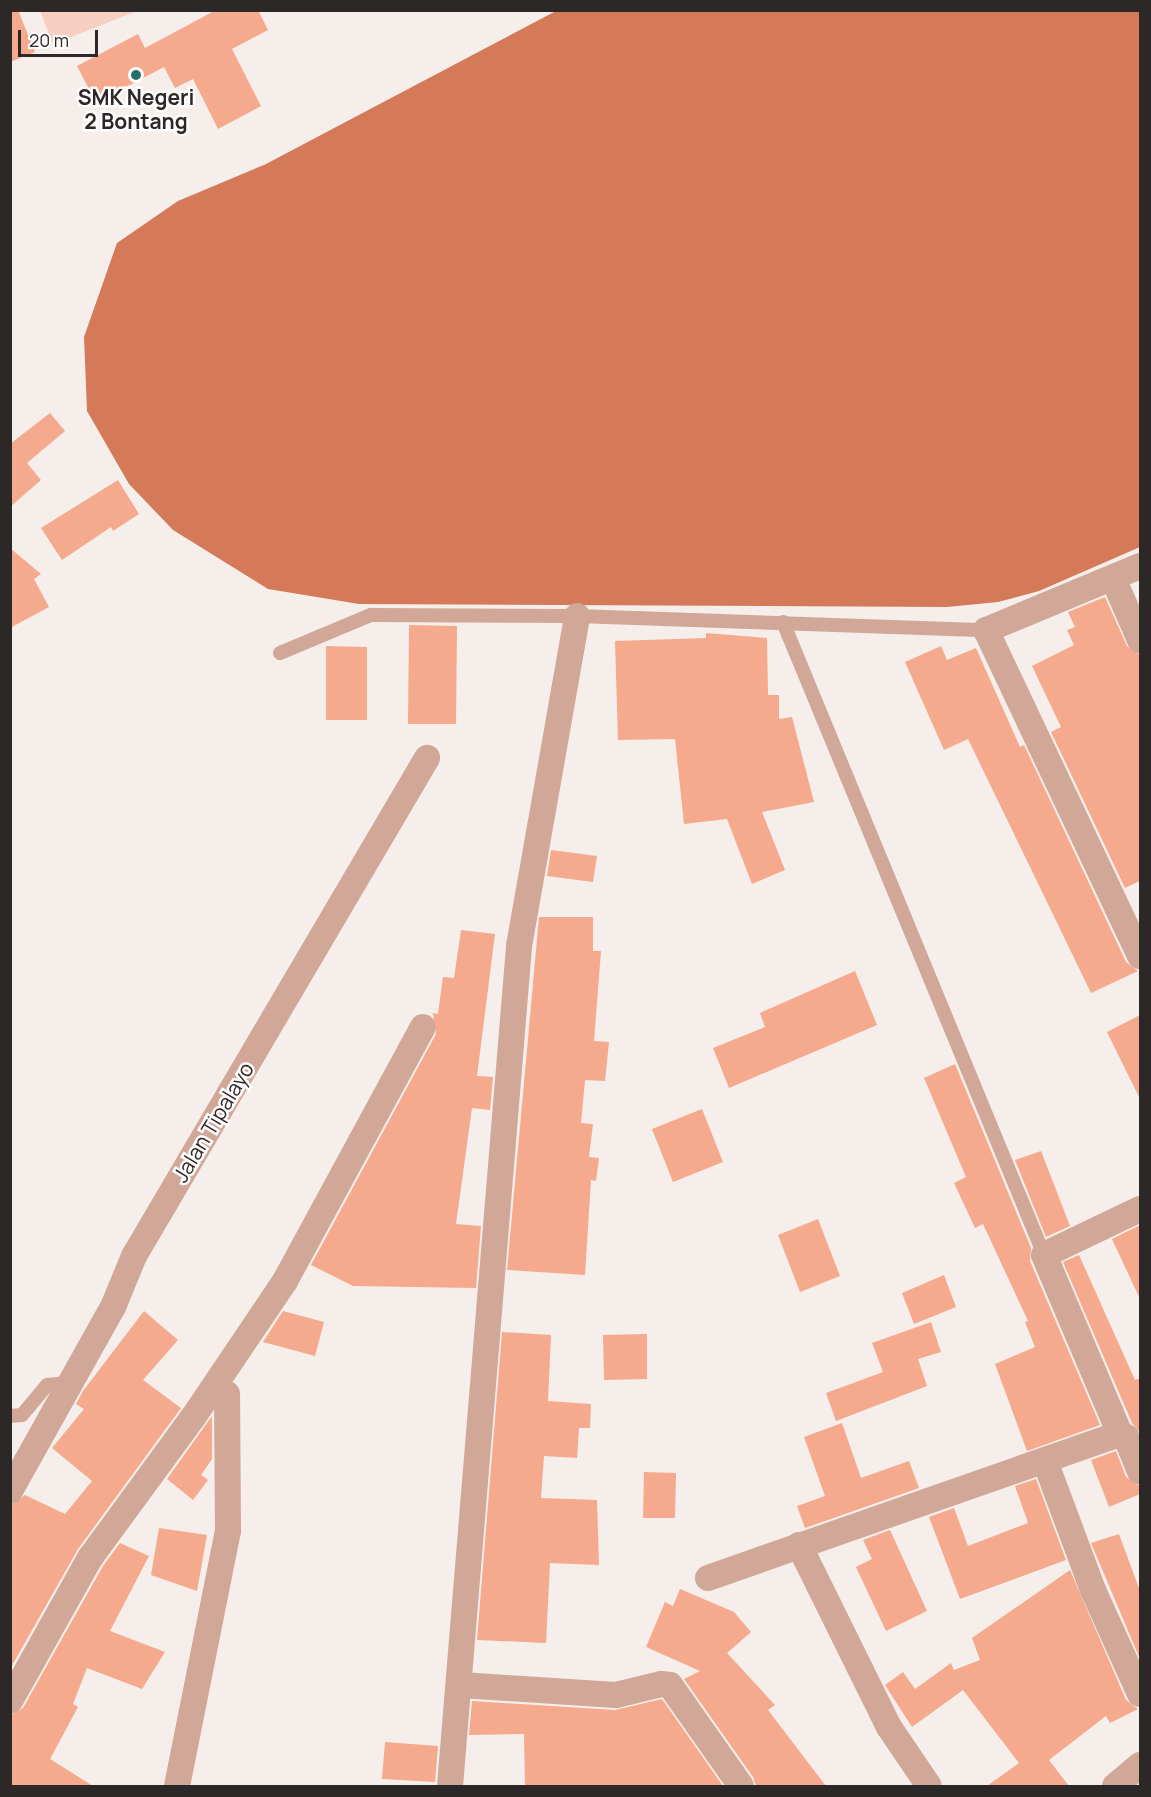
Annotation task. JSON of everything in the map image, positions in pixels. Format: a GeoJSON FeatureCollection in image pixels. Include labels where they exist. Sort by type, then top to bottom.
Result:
{"type":"FeatureCollection","features":[{"type":"Feature","properties":{"kind":"street"},"geometry":{"type":"LineString","coordinates":[[1140,566],[986,630],[1134,925],[1140,956]]}},
{"type":"Feature","properties":{"kind":"street"},"geometry":{"type":"LineString","coordinates":[[1113,578],[1140,640]]}},
{"type":"Feature","properties":{"kind":"street"},"geometry":{"type":"LineString","coordinates":[[450,1786],[519,946],[577,616]]}},
{"type":"Feature","properties":{"kind":"street","name":"Jalan Tipalayo"},"geometry":{"type":"LineString","coordinates":[[10,1491],[113,1307],[134,1256],[427,758]]}},
{"type":"Feature","properties":{"kind":"street"},"geometry":{"type":"LineString","coordinates":[[10,1701],[90,1558],[194,1416],[285,1281],[423,1027]]}},
{"type":"Feature","properties":{"kind":"street"},"geometry":{"type":"LineString","coordinates":[[1140,1209],[1044,1255],[1129,1434],[1140,1472]]}},
{"type":"Feature","properties":{"kind":"street"},"geometry":{"type":"LineString","coordinates":[[177,1786],[228,1531],[227,1394]]}},
{"type":"Feature","properties":{"kind":"street"},"geometry":{"type":"LineString","coordinates":[[708,1578],[1129,1434]]}},
{"type":"Feature","properties":{"kind":"street"},"geometry":{"type":"LineString","coordinates":[[1045,1461],[1093,1590],[1140,1694]]}},
{"type":"Feature","properties":{"kind":"street"},"geometry":{"type":"LineString","coordinates":[[799,1545],[889,1727],[929,1786]]}},
{"type":"Feature","properties":{"kind":"street"},"geometry":{"type":"LineString","coordinates":[[460,1685],[616,1695],[661,1684],[670,1685],[741,1786]]}},
{"type":"Feature","properties":{"kind":"street"},"geometry":{"type":"LineString","coordinates":[[1115,1786],[1140,1765]]}},
{"type":"Feature","properties":{"kind":"lane"},"geometry":{"type":"LineString","coordinates":[[280,653],[371,615],[577,616],[986,630]]}},
{"type":"Feature","properties":{"kind":"lane"},"geometry":{"type":"LineString","coordinates":[[783,622],[1044,1255]]}},
{"type":"Feature","properties":{"kind":"lane"},"geometry":{"type":"LineString","coordinates":[[10,1416],[22,1415],[47,1385],[71,1383]]}},
{"type":"Feature","properties":{"kind":"shaded area"},"geometry":{"type":"Polygon","coordinates":[[[40,11],[137,11],[53,44],[40,11]]]}},
{"type":"Feature","properties":{"kind":"shaded area"},"geometry":{"type":"Polygon","coordinates":[[[556,11],[1140,11],[1140,547],[1039,591],[998,602],[947,607],[359,604],[268,589],[173,530],[129,484],[87,411],[84,337],[117,243],[178,201],[266,164],[556,11]]]}},
{"type":"Feature","properties":{"kind":"building"},"geometry":{"type":"Polygon","coordinates":[[[10,10],[18,10],[35,52],[10,62],[10,10]]]}},
{"type":"Feature","properties":{"kind":"building"},"geometry":{"type":"Polygon","coordinates":[[[216,10],[258,10],[268,30],[232,49],[261,106],[218,129],[193,79],[175,88],[164,67],[96,103],[77,66],[138,34],[145,48],[216,10]]]}},
{"type":"Feature","properties":{"kind":"building"},"geometry":{"type":"Polygon","coordinates":[[[50,413],[65,431],[27,463],[41,480],[10,507],[10,444],[50,413]]]}},
{"type":"Feature","properties":{"kind":"building"},"geometry":{"type":"Polygon","coordinates":[[[118,480],[139,514],[113,531],[111,527],[62,560],[41,528],[118,480]]]}},
{"type":"Feature","properties":{"kind":"building"},"geometry":{"type":"Polygon","coordinates":[[[10,548],[41,574],[34,579],[49,607],[10,628],[10,548]]]}},
{"type":"Feature","properties":{"kind":"building"},"geometry":{"type":"Polygon","coordinates":[[[1105,597],[1127,646],[1140,655],[1140,881],[1125,888],[1051,732],[1061,727],[1032,666],[1074,645],[1067,630],[1075,627],[1068,612],[1105,597]]]}},
{"type":"Feature","properties":{"kind":"building"},"geometry":{"type":"Polygon","coordinates":[[[409,625],[457,626],[456,724],[408,724],[409,625]]]}},
{"type":"Feature","properties":{"kind":"building"},"geometry":{"type":"Polygon","coordinates":[[[706,633],[767,638],[768,695],[779,695],[779,719],[792,717],[814,802],[762,812],[785,870],[752,884],[727,819],[684,824],[675,739],[618,740],[615,641],[706,638],[706,633]]]}},
{"type":"Feature","properties":{"kind":"building"},"geometry":{"type":"Polygon","coordinates":[[[326,646],[367,647],[367,720],[326,720],[326,646]]]}},
{"type":"Feature","properties":{"kind":"building"},"geometry":{"type":"Polygon","coordinates":[[[941,646],[947,660],[976,648],[1020,747],[1024,745],[1126,962],[1138,971],[1091,993],[968,739],[944,750],[905,662],[941,646]]]}},
{"type":"Feature","properties":{"kind":"building"},"geometry":{"type":"Polygon","coordinates":[[[551,850],[597,856],[593,882],[547,876],[551,850]]]}},
{"type":"Feature","properties":{"kind":"building"},"geometry":{"type":"Polygon","coordinates":[[[539,917],[593,917],[593,951],[601,951],[594,1041],[609,1042],[605,1081],[585,1080],[581,1123],[593,1124],[589,1157],[599,1158],[596,1181],[591,1180],[585,1275],[507,1270],[539,917]]]}},
{"type":"Feature","properties":{"kind":"building"},"geometry":{"type":"Polygon","coordinates":[[[461,930],[495,934],[477,1076],[493,1077],[490,1110],[472,1108],[456,1224],[481,1226],[476,1288],[353,1286],[311,1265],[436,1034],[433,1013],[438,1014],[443,977],[454,978],[461,930]]]}},
{"type":"Feature","properties":{"kind":"building"},"geometry":{"type":"Polygon","coordinates":[[[855,971],[877,1025],[729,1088],[713,1048],[765,1027],[760,1013],[855,971]]]}},
{"type":"Feature","properties":{"kind":"building"},"geometry":{"type":"Polygon","coordinates":[[[1140,1015],[1140,1099],[1107,1032],[1140,1015]]]}},
{"type":"Feature","properties":{"kind":"building"},"geometry":{"type":"Polygon","coordinates":[[[955,1064],[1031,1248],[1030,1261],[1100,1425],[1027,1451],[995,1364],[1035,1347],[1025,1322],[1028,1321],[983,1224],[975,1228],[954,1183],[966,1177],[924,1078],[955,1064]]]}},
{"type":"Feature","properties":{"kind":"building"},"geometry":{"type":"Polygon","coordinates":[[[702,1109],[723,1162],[673,1182],[652,1129],[702,1109]]]}},
{"type":"Feature","properties":{"kind":"building"},"geometry":{"type":"Polygon","coordinates":[[[1041,1151],[1070,1226],[1046,1237],[1015,1160],[1041,1151]]]}},
{"type":"Feature","properties":{"kind":"building"},"geometry":{"type":"Polygon","coordinates":[[[818,1219],[840,1276],[800,1292],[778,1235],[818,1219]]]}},
{"type":"Feature","properties":{"kind":"building"},"geometry":{"type":"Polygon","coordinates":[[[1140,1225],[1140,1299],[1112,1239],[1140,1225]]]}},
{"type":"Feature","properties":{"kind":"building"},"geometry":{"type":"Polygon","coordinates":[[[1079,1255],[1135,1380],[1140,1378],[1140,1433],[1132,1423],[1063,1262],[1079,1255]]]}},
{"type":"Feature","properties":{"kind":"building"},"geometry":{"type":"Polygon","coordinates":[[[944,1275],[956,1307],[914,1324],[902,1293],[944,1275]]]}},
{"type":"Feature","properties":{"kind":"building"},"geometry":{"type":"Polygon","coordinates":[[[144,1311],[178,1340],[143,1380],[181,1408],[78,1549],[10,1669],[10,1506],[25,1495],[65,1514],[92,1481],[52,1448],[84,1409],[76,1404],[83,1391],[144,1311]]]}},
{"type":"Feature","properties":{"kind":"building"},"geometry":{"type":"Polygon","coordinates":[[[283,1311],[324,1322],[315,1356],[263,1342],[283,1311]]]}},
{"type":"Feature","properties":{"kind":"building"},"geometry":{"type":"Polygon","coordinates":[[[931,1322],[941,1352],[918,1359],[927,1386],[836,1421],[826,1393],[883,1372],[872,1343],[931,1322]]]}},
{"type":"Feature","properties":{"kind":"building"},"geometry":{"type":"Polygon","coordinates":[[[502,1332],[551,1335],[548,1401],[591,1404],[590,1428],[579,1428],[577,1458],[544,1456],[541,1498],[597,1500],[599,1565],[550,1563],[546,1643],[477,1640],[502,1332]]]}},
{"type":"Feature","properties":{"kind":"building"},"geometry":{"type":"Polygon","coordinates":[[[647,1334],[647,1379],[604,1380],[603,1335],[647,1334]]]}},
{"type":"Feature","properties":{"kind":"building"},"geometry":{"type":"Polygon","coordinates":[[[212,1416],[212,1459],[201,1475],[208,1480],[193,1500],[167,1479],[212,1416]]]}},
{"type":"Feature","properties":{"kind":"building"},"geometry":{"type":"Polygon","coordinates":[[[842,1423],[861,1478],[909,1461],[919,1488],[805,1528],[797,1506],[825,1496],[804,1437],[842,1423]]]}},
{"type":"Feature","properties":{"kind":"building"},"geometry":{"type":"Polygon","coordinates":[[[1116,1451],[1126,1477],[1140,1486],[1140,1494],[1109,1507],[1091,1460],[1116,1451]]]}},
{"type":"Feature","properties":{"kind":"building"},"geometry":{"type":"Polygon","coordinates":[[[644,1472],[676,1473],[675,1518],[643,1518],[644,1472]]]}},
{"type":"Feature","properties":{"kind":"building"},"geometry":{"type":"Polygon","coordinates":[[[1036,1479],[1066,1560],[960,1599],[929,1517],[954,1508],[968,1546],[1028,1523],[1015,1486],[1036,1479]]]}},
{"type":"Feature","properties":{"kind":"building"},"geometry":{"type":"Polygon","coordinates":[[[159,1528],[207,1535],[197,1591],[151,1575],[159,1528]]]}},
{"type":"Feature","properties":{"kind":"building"},"geometry":{"type":"Polygon","coordinates":[[[890,1530],[927,1611],[886,1631],[856,1567],[872,1559],[863,1540],[890,1530]]]}},
{"type":"Feature","properties":{"kind":"building"},"geometry":{"type":"Polygon","coordinates":[[[1119,1534],[1140,1591],[1140,1659],[1091,1543],[1119,1534]]]}},
{"type":"Feature","properties":{"kind":"building"},"geometry":{"type":"Polygon","coordinates":[[[120,1543],[149,1556],[110,1631],[165,1652],[142,1689],[87,1668],[73,1704],[78,1707],[50,1759],[93,1786],[10,1786],[10,1716],[23,1708],[103,1566],[120,1543]]]}},
{"type":"Feature","properties":{"kind":"building"},"geometry":{"type":"Polygon","coordinates":[[[1070,1570],[1126,1700],[1138,1709],[1110,1723],[1106,1716],[1049,1760],[1069,1786],[987,1786],[1019,1763],[963,1690],[912,1727],[885,1685],[903,1672],[915,1689],[951,1663],[954,1670],[980,1660],[972,1638],[1070,1570]]]}},
{"type":"Feature","properties":{"kind":"building"},"geometry":{"type":"Polygon","coordinates":[[[680,1589],[734,1612],[751,1632],[727,1653],[775,1705],[768,1710],[826,1786],[756,1786],[753,1777],[684,1679],[700,1671],[646,1647],[665,1602],[673,1606],[680,1589]]]}},
{"type":"Feature","properties":{"kind":"building"},"geometry":{"type":"Polygon","coordinates":[[[662,1699],[723,1786],[525,1786],[524,1734],[469,1735],[472,1701],[615,1710],[662,1699]]]}},
{"type":"Feature","properties":{"kind":"building"},"geometry":{"type":"Polygon","coordinates":[[[385,1742],[438,1746],[435,1782],[382,1779],[385,1742]]]}},
{"type":"Feature","properties":{"kind":"place","name":"SMK Negeri 2 Bontang"},"geometry":{"type":"Point","coordinates":[136,75]}}]}
